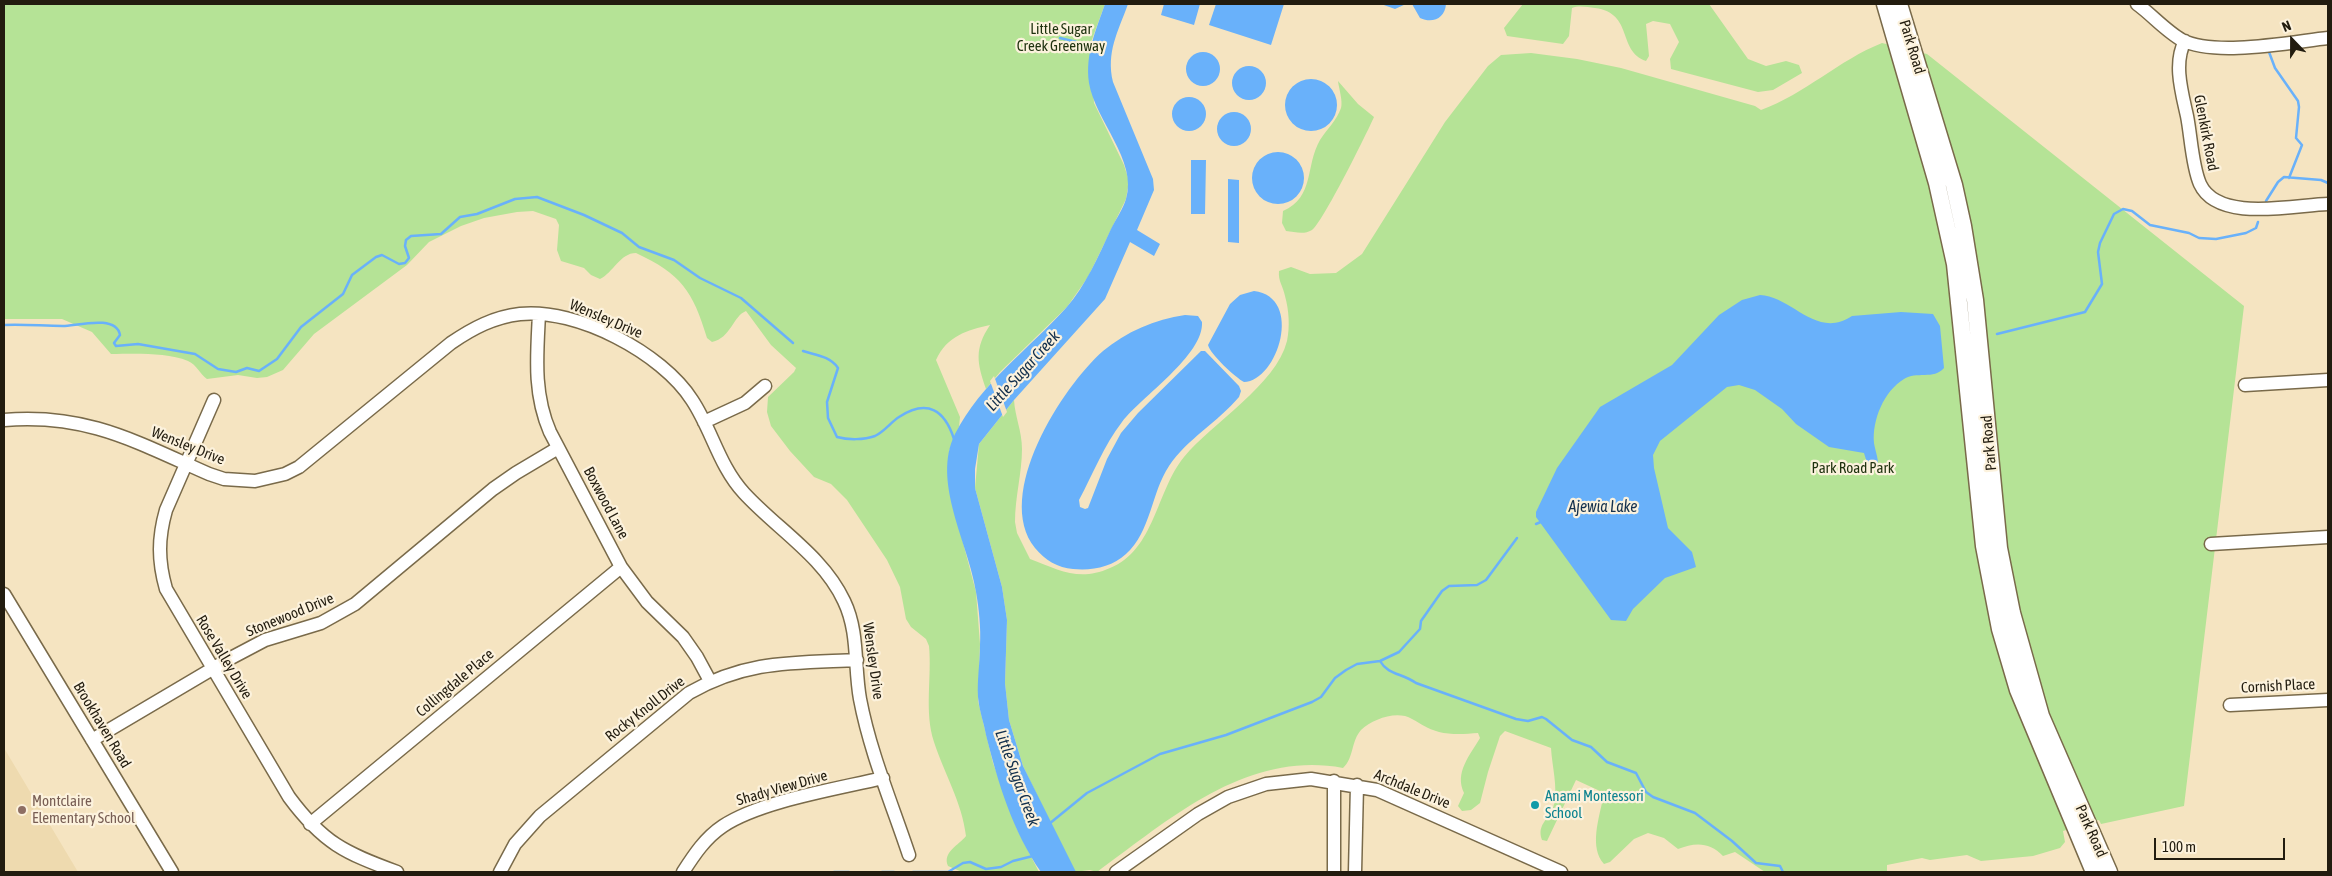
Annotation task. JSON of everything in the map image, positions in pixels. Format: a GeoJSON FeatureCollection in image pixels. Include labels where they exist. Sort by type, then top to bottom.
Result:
{"type":"FeatureCollection","features":[{"type":"Feature","properties":{"kind":"main road","name":"Park Road"},"geometry":{"type":"LineString","coordinates":[[1892,6],[1937,183],[1955,264],[1984,546],[2000,629],[2018,690],[2094,872]]}},
{"type":"Feature","properties":{"kind":"main road","name":"Park Road"},"geometry":{"type":"LineString","coordinates":[[1892,6],[1954,185],[1963,226],[1975,300],[1999,548],[2012,613],[2041,716],[2109,872]]}},
{"type":"Feature","properties":{"kind":"street"},"geometry":{"type":"LineString","coordinates":[[2137,4],[2185,41],[2220,48],[2328,38]]}},
{"type":"Feature","properties":{"kind":"street","name":"Glenkirk Road"},"geometry":{"type":"LineString","coordinates":[[2185,41],[2179,56],[2182,91],[2197,176],[2206,193],[2220,203],[2240,208],[2328,204]]}},
{"type":"Feature","properties":{"kind":"street","name":"Wensley Drive"},"geometry":{"type":"LineString","coordinates":[[4,420],[44,418],[89,425],[217,476],[239,481],[270,479],[285,474],[313,458],[451,343],[469,331],[502,318],[539,314],[583,324],[650,356],[681,384],[704,422],[722,462],[732,478],[745,494],[815,560],[836,586],[851,618],[861,700],[883,778],[909,855]]}},
{"type":"Feature","properties":{"kind":"street","name":"Boxwood Lane"},"geometry":{"type":"LineString","coordinates":[[539,314],[536,367],[538,398],[543,415],[558,448],[621,567],[647,602],[683,637],[697,657],[710,682]]}},
{"type":"Feature","properties":{"kind":"street"},"geometry":{"type":"LineString","coordinates":[[2245,385],[2328,380]]}},
{"type":"Feature","properties":{"kind":"street"},"geometry":{"type":"LineString","coordinates":[[704,422],[745,403],[765,386]]}},
{"type":"Feature","properties":{"kind":"street","name":"Rose Valley Drive"},"geometry":{"type":"LineString","coordinates":[[214,400],[164,518],[159,544],[159,558],[162,574],[170,596],[290,797],[310,824],[334,845],[349,854],[397,872]]}},
{"type":"Feature","properties":{"kind":"street","name":"Stonewood Drive"},"geometry":{"type":"LineString","coordinates":[[92,740],[212,668],[265,640],[321,623],[355,604],[493,489],[558,448]]}},
{"type":"Feature","properties":{"kind":"street"},"geometry":{"type":"LineString","coordinates":[[2211,544],[2328,537]]}},
{"type":"Feature","properties":{"kind":"street","name":"Collingdale Place"},"geometry":{"type":"LineString","coordinates":[[310,824],[621,567]]}},
{"type":"Feature","properties":{"kind":"street","name":"Brookhaven Road"},"geometry":{"type":"LineString","coordinates":[[4,594],[172,872]]}},
{"type":"Feature","properties":{"kind":"street","name":"Rocky Knoll Drive"},"geometry":{"type":"LineString","coordinates":[[500,872],[514,844],[540,816],[681,699],[710,682],[740,670],[769,664],[857,660]]}},
{"type":"Feature","properties":{"kind":"street","name":"Cornish Place"},"geometry":{"type":"LineString","coordinates":[[2230,705],[2328,700]]}},
{"type":"Feature","properties":{"kind":"street","name":"Shady View Drive"},"geometry":{"type":"LineString","coordinates":[[683,872],[708,838],[733,820],[771,806],[883,778]]}},
{"type":"Feature","properties":{"kind":"street","name":"Archdale Drive"},"geometry":{"type":"LineString","coordinates":[[1116,872],[1198,814],[1233,795],[1257,786],[1286,780],[1311,779],[1334,781],[1377,790],[1561,872]]}},
{"type":"Feature","properties":{"kind":"street"},"geometry":{"type":"LineString","coordinates":[[1334,781],[1334,872]]}},
{"type":"Feature","properties":{"kind":"street"},"geometry":{"type":"LineString","coordinates":[[1355,872],[1357,785]]}},
{"type":"Feature","properties":{"kind":"shaded area","name":"Montclaire Elementary School"},"geometry":{"type":"Polygon","coordinates":[[[4,748],[78,872],[4,872],[4,748]]]}},
{"type":"Feature","properties":{"kind":"green space","name":"Little Sugar Creek Greenway"},"geometry":{"type":"Polygon","coordinates":[[[4,4],[1105,4],[1090,45],[1094,103],[1124,165],[1129,181],[1126,199],[1088,277],[1067,307],[1000,372],[986,389],[979,364],[979,349],[981,341],[990,325],[959,335],[946,345],[936,360],[960,417],[959,427],[949,451],[950,493],[976,592],[980,644],[978,701],[993,763],[1017,829],[1039,872],[962,872],[948,866],[947,857],[949,853],[966,836],[961,811],[938,754],[931,731],[929,719],[929,646],[926,639],[911,627],[906,619],[900,587],[887,560],[847,500],[831,484],[814,477],[790,451],[771,426],[767,412],[768,397],[796,368],[771,345],[746,311],[738,317],[724,336],[712,342],[707,338],[690,296],[675,277],[636,253],[625,256],[600,279],[591,275],[584,268],[561,261],[557,250],[559,225],[556,219],[533,211],[484,218],[461,226],[429,242],[407,265],[314,334],[283,370],[267,377],[257,378],[238,375],[207,379],[191,363],[179,358],[150,354],[111,354],[92,332],[62,319],[4,319],[4,4]]]}},
{"type":"Feature","properties":{"kind":"green space"},"geometry":{"type":"Polygon","coordinates":[[[1523,4],[1709,4],[1748,59],[1766,66],[1786,61],[1799,65],[1802,73],[1773,90],[1758,92],[1671,69],[1670,59],[1679,42],[1670,24],[1653,21],[1646,24],[1649,56],[1646,61],[1637,56],[1631,49],[1621,24],[1615,17],[1607,11],[1595,8],[1572,8],[1569,36],[1563,44],[1507,36],[1504,28],[1523,4]]]}},
{"type":"Feature","properties":{"kind":"green space","name":"Park Road Park"},"geometry":{"type":"Polygon","coordinates":[[[1882,43],[1927,54],[2244,306],[2184,806],[2101,824],[2099,820],[2063,831],[2065,842],[2060,848],[2033,856],[1981,861],[1967,855],[1930,860],[1922,858],[1887,865],[1887,871],[1765,872],[1735,852],[1723,856],[1713,848],[1696,844],[1678,849],[1664,838],[1648,833],[1634,839],[1610,862],[1604,864],[1599,857],[1596,841],[1603,798],[1600,791],[1576,780],[1547,841],[1542,840],[1542,825],[1552,809],[1555,797],[1551,748],[1505,731],[1500,736],[1480,803],[1471,810],[1462,811],[1458,806],[1464,793],[1461,786],[1462,771],[1464,764],[1480,738],[1478,733],[1458,734],[1439,732],[1406,716],[1399,715],[1378,719],[1361,730],[1347,764],[1343,768],[1308,765],[1274,769],[1242,779],[1181,811],[1097,872],[1090,870],[1074,872],[1023,766],[1009,720],[1005,683],[1007,620],[1002,587],[975,488],[979,444],[1014,400],[1022,449],[1015,522],[1017,533],[1030,559],[1069,573],[1088,574],[1110,568],[1125,559],[1137,548],[1146,534],[1167,486],[1184,457],[1257,388],[1281,357],[1287,341],[1289,324],[1279,271],[1291,267],[1310,274],[1336,273],[1362,254],[1445,122],[1488,66],[1501,55],[1531,53],[1577,59],[1621,68],[1755,106],[1761,110],[1792,95],[1851,58],[1882,43]]]}},
{"type":"Feature","properties":{"kind":"green space"},"geometry":{"type":"Polygon","coordinates":[[[1338,81],[1358,104],[1374,117],[1344,177],[1317,224],[1312,230],[1306,232],[1286,231],[1282,223],[1283,211],[1300,198],[1308,180],[1315,150],[1341,108],[1338,81]]]}},
{"type":"Feature","properties":{"kind":"water","name":"Little Sugar Creek"},"geometry":{"type":"Polygon","coordinates":[[[1105,4],[1128,4],[1114,42],[1111,71],[1113,82],[1153,179],[1154,190],[1137,230],[1160,244],[1154,256],[1130,242],[1105,299],[1014,400],[979,444],[975,469],[975,488],[1002,587],[1007,620],[1005,683],[1009,720],[1023,766],[1076,872],[1041,872],[1014,824],[996,771],[980,712],[978,691],[980,625],[978,605],[972,573],[949,492],[947,472],[949,453],[955,434],[966,416],[1006,367],[1052,323],[1080,290],[1126,199],[1128,185],[1126,170],[1121,155],[1093,97],[1089,83],[1090,52],[1105,4]]]}},
{"type":"Feature","properties":{"kind":"water"},"geometry":{"type":"Polygon","coordinates":[[[1164,4],[1200,4],[1194,25],[1161,15],[1164,4]]]}},
{"type":"Feature","properties":{"kind":"water"},"geometry":{"type":"Polygon","coordinates":[[[1216,4],[1284,4],[1271,45],[1209,25],[1216,4]]]}},
{"type":"Feature","properties":{"kind":"water"},"geometry":{"type":"Polygon","coordinates":[[[1381,4],[1406,4],[1395,9],[1381,4]]]}},
{"type":"Feature","properties":{"kind":"water"},"geometry":{"type":"Polygon","coordinates":[[[1412,4],[1446,4],[1441,16],[1434,20],[1425,20],[1420,18],[1412,4]]]}},
{"type":"Feature","properties":{"kind":"water"},"geometry":{"type":"Polygon","coordinates":[[[1203,52],[1215,57],[1220,69],[1215,81],[1203,86],[1191,81],[1186,69],[1191,57],[1203,52]]]}},
{"type":"Feature","properties":{"kind":"water"},"geometry":{"type":"Polygon","coordinates":[[[1249,66],[1261,71],[1266,83],[1261,95],[1249,100],[1237,95],[1232,83],[1237,71],[1249,66]]]}},
{"type":"Feature","properties":{"kind":"water"},"geometry":{"type":"Polygon","coordinates":[[[1306,79],[1316,79],[1330,86],[1337,100],[1337,110],[1330,124],[1316,131],[1306,131],[1296,127],[1289,120],[1285,110],[1285,100],[1289,90],[1296,83],[1306,79]]]}},
{"type":"Feature","properties":{"kind":"water"},"geometry":{"type":"Polygon","coordinates":[[[1189,97],[1201,102],[1206,114],[1201,126],[1189,131],[1177,126],[1172,114],[1177,102],[1189,97]]]}},
{"type":"Feature","properties":{"kind":"water"},"geometry":{"type":"Polygon","coordinates":[[[1234,112],[1246,117],[1251,129],[1246,141],[1234,146],[1222,141],[1217,129],[1222,117],[1234,112]]]}},
{"type":"Feature","properties":{"kind":"water"},"geometry":{"type":"Polygon","coordinates":[[[1273,152],[1283,152],[1297,159],[1304,173],[1304,183],[1297,197],[1283,204],[1273,204],[1263,200],[1256,193],[1252,183],[1252,173],[1256,163],[1263,156],[1273,152]]]}},
{"type":"Feature","properties":{"kind":"water"},"geometry":{"type":"Polygon","coordinates":[[[1191,160],[1206,160],[1205,214],[1191,214],[1191,160]]]}},
{"type":"Feature","properties":{"kind":"water"},"geometry":{"type":"Polygon","coordinates":[[[1228,179],[1239,180],[1239,243],[1228,242],[1228,179]]]}},
{"type":"Feature","properties":{"kind":"water"},"geometry":{"type":"Polygon","coordinates":[[[1254,291],[1269,297],[1278,308],[1282,322],[1275,354],[1267,368],[1256,378],[1244,382],[1235,376],[1213,354],[1208,345],[1230,304],[1240,295],[1254,291]]]}},
{"type":"Feature","properties":{"kind":"water","name":"Ajewia Lake"},"geometry":{"type":"Polygon","coordinates":[[[1760,295],[1772,297],[1804,315],[1827,323],[1839,322],[1852,316],[1901,312],[1933,314],[1940,326],[1944,368],[1935,374],[1904,379],[1885,398],[1875,425],[1874,443],[1878,463],[1877,469],[1867,463],[1864,453],[1829,447],[1796,424],[1782,409],[1755,390],[1739,385],[1727,387],[1660,441],[1653,455],[1654,468],[1668,528],[1692,552],[1696,567],[1665,578],[1633,609],[1626,621],[1611,620],[1536,517],[1536,512],[1557,468],[1600,407],[1672,365],[1719,315],[1742,300],[1760,295]]]}},
{"type":"Feature","properties":{"kind":"water"},"geometry":{"type":"Polygon","coordinates":[[[1185,315],[1198,316],[1202,322],[1200,335],[1193,348],[1170,375],[1122,422],[1104,450],[1079,500],[1080,507],[1088,508],[1107,459],[1121,433],[1138,413],[1201,351],[1205,351],[1239,386],[1241,391],[1239,397],[1222,415],[1176,456],[1158,488],[1141,535],[1126,554],[1108,565],[1094,569],[1067,568],[1052,563],[1035,548],[1024,526],[1022,500],[1027,472],[1038,443],[1052,415],[1087,368],[1112,344],[1141,327],[1185,315]]]}},
{"type":"Feature","properties":{"kind":"pier"},"geometry":{"type":"Polygon","coordinates":[[[994,376],[1007,412],[1003,417],[990,381],[994,376]]]}},
{"type":"Feature","properties":{"kind":"waterway"},"geometry":{"type":"LineString","coordinates":[[1060,38],[1093,46]]}},
{"type":"Feature","properties":{"kind":"waterway"},"geometry":{"type":"LineString","coordinates":[[2269,52],[2275,68],[2298,101],[2299,107],[2296,138],[2302,145],[2289,178]]}},
{"type":"Feature","properties":{"kind":"waterway"},"geometry":{"type":"LineString","coordinates":[[2266,201],[2278,182],[2284,177],[2321,180],[2328,183]]}},
{"type":"Feature","properties":{"kind":"waterway"},"geometry":{"type":"LineString","coordinates":[[4,325],[63,326],[104,323],[117,329],[120,335],[114,343],[116,346],[138,344],[195,354],[218,369],[236,372],[247,368],[259,371],[277,359],[301,327],[343,294],[352,275],[376,257],[382,255],[399,264],[405,263],[409,258],[405,246],[406,240],[411,236],[441,234],[460,217],[477,214],[515,199],[537,197],[584,215],[622,233],[639,247],[674,260],[700,278],[741,298],[793,343]]}},
{"type":"Feature","properties":{"kind":"waterway"},"geometry":{"type":"LineString","coordinates":[[1997,334],[2085,312],[2102,284],[2098,252],[2100,243],[2114,214],[2123,209],[2132,211],[2150,225],[2189,233],[2199,238],[2216,239],[2246,233],[2256,228],[2258,222]]}},
{"type":"Feature","properties":{"kind":"waterway"},"geometry":{"type":"LineString","coordinates":[[803,351],[827,358],[838,368],[827,402],[828,418],[837,437],[856,439],[875,436],[909,411],[927,408],[934,410],[946,421],[954,439]]}},
{"type":"Feature","properties":{"kind":"waterway"},"geometry":{"type":"LineString","coordinates":[[1536,524],[1543,521]]}},
{"type":"Feature","properties":{"kind":"waterway","name":"Little Sugar Creek"},"geometry":{"type":"LineString","coordinates":[[1049,824],[1087,793],[1160,754],[1226,735],[1312,702],[1321,697],[1335,678],[1346,670],[1357,664],[1380,661],[1399,652],[1420,629],[1421,621],[1442,591],[1449,586],[1477,585],[1486,580],[1517,538]]}},
{"type":"Feature","properties":{"kind":"waterway"},"geometry":{"type":"LineString","coordinates":[[1380,661],[1387,669],[1416,683],[1516,719],[1528,721],[1542,717],[1546,719],[1572,740],[1591,747],[1607,762],[1636,773],[1646,792],[1653,797],[1695,813],[1732,841],[1756,863],[1780,866],[1783,872]]}},
{"type":"Feature","properties":{"kind":"waterway"},"geometry":{"type":"LineString","coordinates":[[913,872],[948,872],[963,863],[970,862],[986,869],[1001,867],[1013,861],[1033,856]]}},
{"type":"Feature","properties":{"kind":"waterway"},"geometry":{"type":"LineString","coordinates":[[834,872],[849,872]]}},
{"type":"Feature","properties":{"kind":"waterway"},"geometry":{"type":"LineString","coordinates":[[882,872],[894,872]]}},
{"type":"Feature","properties":{"kind":"place","name":"Anami Montessori School"},"geometry":{"type":"Point","coordinates":[1535,805]}},
{"type":"Feature","properties":{"kind":"place","name":"Montclaire Elementary School"},"geometry":{"type":"Point","coordinates":[22,810]}}]}
